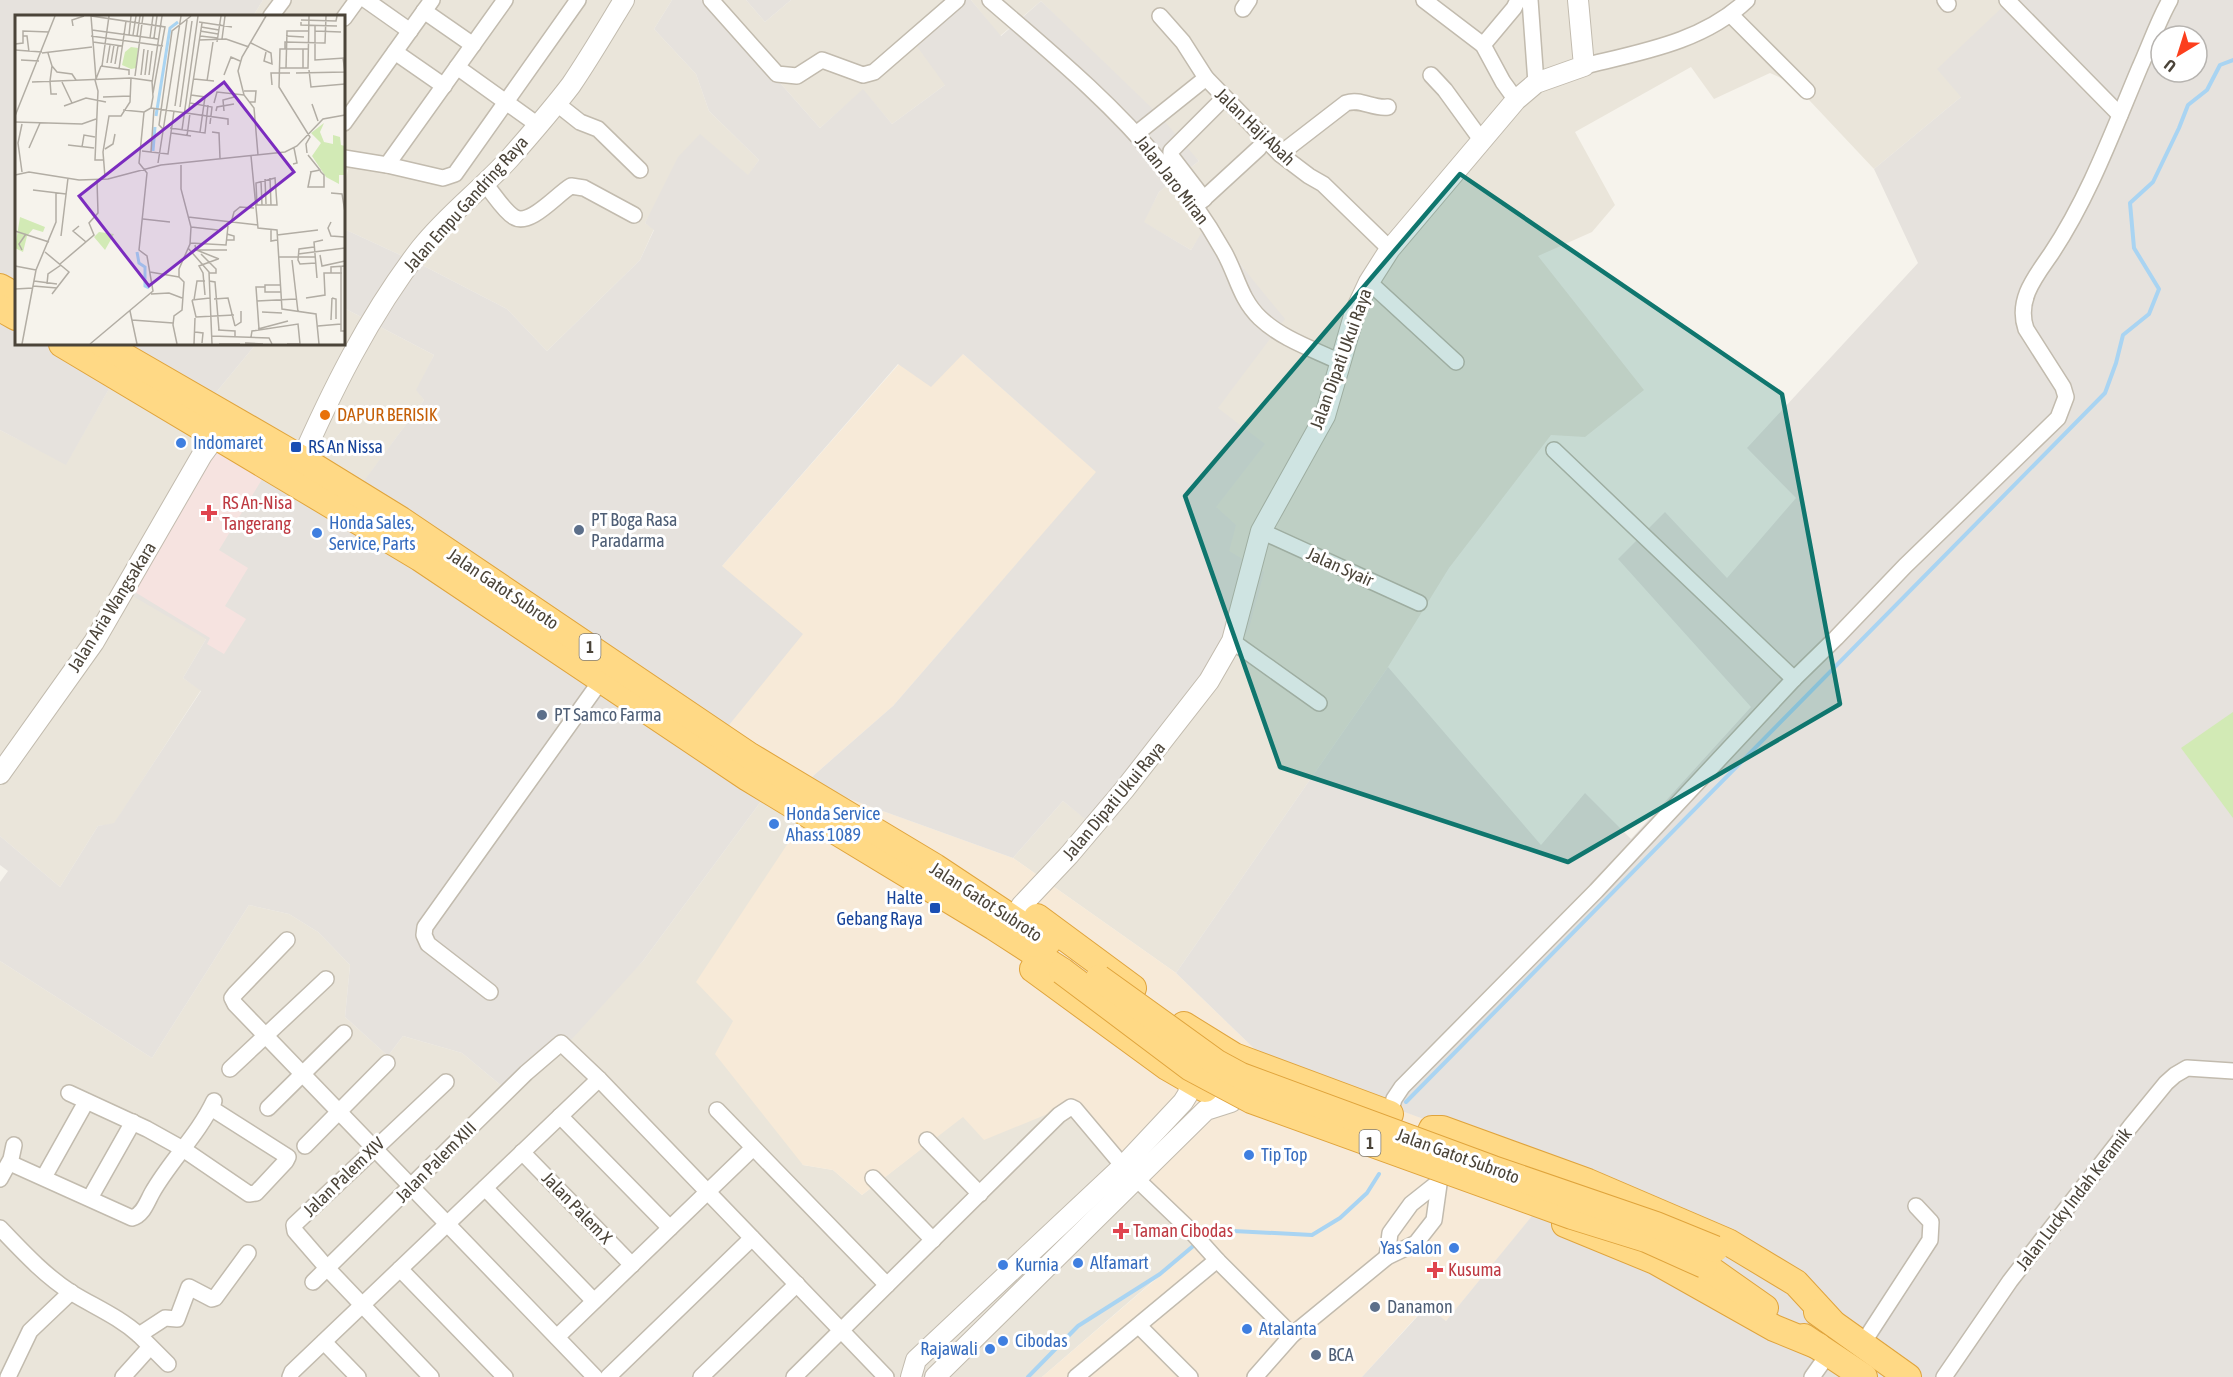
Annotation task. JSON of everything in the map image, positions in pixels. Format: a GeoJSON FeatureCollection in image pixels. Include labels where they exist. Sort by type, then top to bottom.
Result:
{"type":"FeatureCollection","features":[{"type":"Feature","properties":{"kind":"highway"},"geometry":{"type":"LineString","coordinates":[[0,287],[15,295]]}},
{"type":"Feature","properties":{"kind":"highway"},"geometry":{"type":"LineString","coordinates":[[0,308],[15,316]]}},
{"type":"Feature","properties":{"kind":"highway","name":"Jalan Gatot Subroto"},"geometry":{"type":"LineString","coordinates":[[64,345],[216,436],[297,470],[401,520],[750,756],[839,808],[973,904],[1217,1063],[1241,1076],[1493,1169],[1656,1225],[1710,1257],[1831,1321],[1908,1377]]}},
{"type":"Feature","properties":{"kind":"highway","name":"Jalan Gatot Subroto"},"geometry":{"type":"LineString","coordinates":[[105,345],[297,470],[420,558],[748,778],[973,904]]}},
{"type":"Feature","properties":{"kind":"highway"},"geometry":{"type":"LineString","coordinates":[[973,904],[1021,906],[1209,1042],[1234,1056],[1394,1126],[1390,1149],[1381,1152],[1367,1151]]}},
{"type":"Feature","properties":{"kind":"highway"},"geometry":{"type":"LineString","coordinates":[[973,904],[998,942],[1167,1067],[1190,1081],[1231,1102],[1536,1213],[1655,1261],[1830,1360]]}},
{"type":"Feature","properties":{"kind":"highway"},"geometry":{"type":"LineString","coordinates":[[1424,1146],[1432,1129],[1442,1129],[1588,1182],[1681,1221],[1728,1242],[1796,1283],[1831,1321]]}},
{"type":"Feature","properties":{"kind":"highway","name":"Jalan Gatot Subroto"},"geometry":{"type":"LineString","coordinates":[[1710,1257],[1721,1275],[1830,1360],[1864,1377]]}},
{"type":"Feature","properties":{"kind":"street"},"geometry":{"type":"LineString","coordinates":[[272,15],[283,0]]}},
{"type":"Feature","properties":{"kind":"street"},"geometry":{"type":"LineString","coordinates":[[345,17],[357,0]]}},
{"type":"Feature","properties":{"kind":"street"},"geometry":{"type":"LineString","coordinates":[[366,0],[410,31]]}},
{"type":"Feature","properties":{"kind":"street"},"geometry":{"type":"LineString","coordinates":[[387,165],[505,0]]}},
{"type":"Feature","properties":{"kind":"street"},"geometry":{"type":"LineString","coordinates":[[345,158],[443,177],[455,174],[578,0]]}},
{"type":"Feature","properties":{"kind":"street","name":"Jalan Empu Gandring Raya"},"geometry":{"type":"LineString","coordinates":[[297,470],[328,400],[347,364],[396,283],[423,246],[485,184],[556,103],[591,55],[624,0]]}},
{"type":"Feature","properties":{"kind":"street"},"geometry":{"type":"LineString","coordinates":[[711,0],[777,74],[797,76],[822,60],[863,75],[874,72],[957,0]]}},
{"type":"Feature","properties":{"kind":"street","name":"Jalan Jaro Miran"},"geometry":{"type":"LineString","coordinates":[[990,0],[1061,61],[1136,134],[1200,202],[1244,300],[1259,317],[1273,330],[1340,362]]}},
{"type":"Feature","properties":{"kind":"street"},"geometry":{"type":"LineString","coordinates":[[1424,0],[1483,45],[1516,100]]}},
{"type":"Feature","properties":{"kind":"street"},"geometry":{"type":"LineString","coordinates":[[1483,45],[1518,0]]}},
{"type":"Feature","properties":{"kind":"street"},"geometry":{"type":"LineString","coordinates":[[1530,0],[1536,83]]}},
{"type":"Feature","properties":{"kind":"street"},"geometry":{"type":"LineString","coordinates":[[1578,0],[1584,66]]}},
{"type":"Feature","properties":{"kind":"street","name":"Jalan Dipati Ukui Raya"},"geometry":{"type":"LineString","coordinates":[[1021,906],[1069,855],[1183,718],[1209,681],[1232,641],[1261,531],[1325,416],[1355,312],[1369,282],[1390,249],[1516,100],[1536,83],[1584,66],[1668,45],[1731,15],[1747,0]]}},
{"type":"Feature","properties":{"kind":"street"},"geometry":{"type":"LineString","coordinates":[[2007,0],[2120,115]]}},
{"type":"Feature","properties":{"kind":"street"},"geometry":{"type":"LineString","coordinates":[[1255,1377],[1292,1335],[1388,1257],[1416,1243],[1434,1220],[1441,1160],[1435,1152],[1394,1126],[1394,1099],[1402,1087],[1596,891],[1794,679],[1905,566],[2058,418],[2066,397],[2063,387],[2026,329],[2022,318],[2023,306],[2032,282],[2070,223],[2170,0]]}},
{"type":"Feature","properties":{"kind":"street"},"geometry":{"type":"LineString","coordinates":[[345,122],[428,5],[473,45]]}},
{"type":"Feature","properties":{"kind":"street","name":"Jalan Haji Abah"},"geometry":{"type":"LineString","coordinates":[[1160,15],[1183,42],[1206,78],[1280,154],[1336,195],[1390,249]]}},
{"type":"Feature","properties":{"kind":"street"},"geometry":{"type":"LineString","coordinates":[[1731,15],[1807,91]]}},
{"type":"Feature","properties":{"kind":"street"},"geometry":{"type":"LineString","coordinates":[[394,52],[444,86]]}},
{"type":"Feature","properties":{"kind":"street"},"geometry":{"type":"LineString","coordinates":[[457,67],[538,124]]}},
{"type":"Feature","properties":{"kind":"street"},"geometry":{"type":"LineString","coordinates":[[1431,75],[1445,90],[1482,141]]}},
{"type":"Feature","properties":{"kind":"street"},"geometry":{"type":"LineString","coordinates":[[1136,134],[1206,78]]}},
{"type":"Feature","properties":{"kind":"street"},"geometry":{"type":"LineString","coordinates":[[1280,154],[1346,102],[1359,101],[1374,108],[1388,107]]}},
{"type":"Feature","properties":{"kind":"street"},"geometry":{"type":"LineString","coordinates":[[556,103],[580,122],[598,129],[640,170]]}},
{"type":"Feature","properties":{"kind":"street"},"geometry":{"type":"LineString","coordinates":[[1218,104],[1171,151],[1200,202],[1259,148]]}},
{"type":"Feature","properties":{"kind":"street"},"geometry":{"type":"LineString","coordinates":[[485,184],[512,216],[522,220],[530,217],[571,186],[584,188],[634,215]]}},
{"type":"Feature","properties":{"kind":"street"},"geometry":{"type":"LineString","coordinates":[[1369,282],[1456,362]]}},
{"type":"Feature","properties":{"kind":"street","name":"Jalan Aria Wangsakara"},"geometry":{"type":"LineString","coordinates":[[0,774],[94,642],[202,455],[216,436]]}},
{"type":"Feature","properties":{"kind":"street"},"geometry":{"type":"LineString","coordinates":[[1554,450],[1794,679]]}},
{"type":"Feature","properties":{"kind":"street","name":"Jalan Syair"},"geometry":{"type":"LineString","coordinates":[[1261,531],[1419,603]]}},
{"type":"Feature","properties":{"kind":"street"},"geometry":{"type":"LineString","coordinates":[[1232,641],[1319,703]]}},
{"type":"Feature","properties":{"kind":"street"},"geometry":{"type":"LineString","coordinates":[[490,992],[428,944],[424,935],[425,927],[602,679]]}},
{"type":"Feature","properties":{"kind":"street"},"geometry":{"type":"LineString","coordinates":[[287,940],[232,998],[235,1004],[595,1377]]}},
{"type":"Feature","properties":{"kind":"street"},"geometry":{"type":"LineString","coordinates":[[230,1069],[326,980]]}},
{"type":"Feature","properties":{"kind":"street"},"geometry":{"type":"LineString","coordinates":[[268,1108],[344,1033]]}},
{"type":"Feature","properties":{"kind":"street","name":"Jalan Palem XIII"},"geometry":{"type":"LineString","coordinates":[[313,1282],[560,1043],[598,1079]]}},
{"type":"Feature","properties":{"kind":"street"},"geometry":{"type":"LineString","coordinates":[[305,1146],[387,1063]]}},
{"type":"Feature","properties":{"kind":"street","name":"Jalan Lucky Indah Keramik"},"geometry":{"type":"LineString","coordinates":[[1944,1377],[2010,1281],[2166,1083],[2187,1068],[2233,1071]]}},
{"type":"Feature","properties":{"kind":"street"},"geometry":{"type":"LineString","coordinates":[[290,1377],[292,1372],[598,1079],[886,1377]]}},
{"type":"Feature","properties":{"kind":"street"},"geometry":{"type":"LineString","coordinates":[[1190,1081],[1188,1094],[1183,1102],[1130,1172],[933,1377],[914,1369],[1130,1172],[1206,1110],[1231,1102]]}},
{"type":"Feature","properties":{"kind":"street","name":"Jalan Palem XIV"},"geometry":{"type":"LineString","coordinates":[[431,1377],[327,1268],[295,1231],[294,1225],[446,1082]]}},
{"type":"Feature","properties":{"kind":"street"},"geometry":{"type":"LineString","coordinates":[[10,1163],[132,1218],[142,1212],[165,1170],[183,1149],[212,1105],[288,1157],[253,1194],[183,1149],[133,1122],[69,1093]]}},
{"type":"Feature","properties":{"kind":"street"},"geometry":{"type":"LineString","coordinates":[[44,1177],[86,1102]]}},
{"type":"Feature","properties":{"kind":"street"},"geometry":{"type":"LineString","coordinates":[[794,1377],[1059,1115],[1071,1107],[1130,1172],[1292,1335]]}},
{"type":"Feature","properties":{"kind":"street"},"geometry":{"type":"LineString","coordinates":[[717,1110],[887,1285]]}},
{"type":"Feature","properties":{"kind":"street"},"geometry":{"type":"LineString","coordinates":[[560,1116],[670,1228]]}},
{"type":"Feature","properties":{"kind":"street"},"geometry":{"type":"LineString","coordinates":[[90,1198],[133,1122]]}},
{"type":"Feature","properties":{"kind":"street"},"geometry":{"type":"LineString","coordinates":[[927,1140],[980,1194]]}},
{"type":"Feature","properties":{"kind":"street"},"geometry":{"type":"LineString","coordinates":[[0,1179],[10,1163],[14,1145]]}},
{"type":"Feature","properties":{"kind":"street"},"geometry":{"type":"LineString","coordinates":[[557,1337],[753,1148]]}},
{"type":"Feature","properties":{"kind":"street","name":"Jalan Palem X"},"geometry":{"type":"LineString","coordinates":[[522,1152],[632,1265]]}},
{"type":"Feature","properties":{"kind":"street"},"geometry":{"type":"LineString","coordinates":[[873,1178],[933,1240]]}},
{"type":"Feature","properties":{"kind":"street"},"geometry":{"type":"LineString","coordinates":[[1388,1257],[1390,1233],[1411,1204],[1440,1179]]}},
{"type":"Feature","properties":{"kind":"street"},"geometry":{"type":"LineString","coordinates":[[485,1188],[594,1301]]}},
{"type":"Feature","properties":{"kind":"street"},"geometry":{"type":"LineString","coordinates":[[1863,1343],[1930,1240],[1931,1222],[1916,1206]]}},
{"type":"Feature","properties":{"kind":"street"},"geometry":{"type":"LineString","coordinates":[[0,1228],[25,1255],[70,1292],[126,1323],[168,1364]]}},
{"type":"Feature","properties":{"kind":"street"},"geometry":{"type":"LineString","coordinates":[[608,1377],[752,1238]]}},
{"type":"Feature","properties":{"kind":"street"},"geometry":{"type":"LineString","coordinates":[[139,1335],[165,1318],[177,1319],[189,1287],[212,1299],[215,1298],[248,1253]]}},
{"type":"Feature","properties":{"kind":"street"},"geometry":{"type":"LineString","coordinates":[[1076,1377],[1139,1326],[1213,1255]]}},
{"type":"Feature","properties":{"kind":"street"},"geometry":{"type":"LineString","coordinates":[[400,1269],[505,1377]]}},
{"type":"Feature","properties":{"kind":"street"},"geometry":{"type":"LineString","coordinates":[[701,1377],[797,1284]]}},
{"type":"Feature","properties":{"kind":"street"},"geometry":{"type":"LineString","coordinates":[[8,1377],[30,1332],[70,1292]]}},
{"type":"Feature","properties":{"kind":"street"},"geometry":{"type":"LineString","coordinates":[[1139,1326],[1190,1377]]}},
{"type":"Feature","properties":{"kind":"street"},"geometry":{"type":"LineString","coordinates":[[324,1342],[358,1377]]}},
{"type":"Feature","properties":{"kind":"street"},"geometry":{"type":"LineString","coordinates":[[123,1377],[150,1347]]}},
{"type":"Feature","properties":{"kind":"street"},"geometry":{"type":"LineString","coordinates":[[1812,1377],[1830,1360]]}},
{"type":"Feature","properties":{"kind":"highlighted area"},"geometry":{"type":"Polygon","coordinates":[[[1460,174],[1782,394],[1840,704],[1568,862],[1280,767],[1185,496],[1460,174]]]}},
{"type":"Feature","properties":{"kind":"shaded area"},"geometry":{"type":"Polygon","coordinates":[[[0,0],[263,0],[254,15],[15,15],[15,345],[255,345],[209,401],[127,357],[66,465],[0,430],[0,0]]]}},
{"type":"Feature","properties":{"kind":"shaded area"},"geometry":{"type":"Polygon","coordinates":[[[263,0],[672,0],[654,29],[696,74],[709,111],[759,160],[748,176],[700,135],[645,223],[654,229],[640,260],[547,351],[507,309],[422,265],[345,229],[345,184],[348,170],[345,168],[345,15],[254,15],[263,0]]]}},
{"type":"Feature","properties":{"kind":"shaded area"},"geometry":{"type":"Polygon","coordinates":[[[672,0],[701,0],[720,15],[820,128],[863,89],[892,124],[945,85],[908,34],[946,0],[971,0],[1001,36],[1041,1],[1160,116],[1199,161],[1159,192],[1144,222],[1191,250],[1209,220],[1244,269],[1285,319],[1218,408],[1265,444],[1216,507],[1236,525],[1229,551],[1264,572],[1249,628],[1220,680],[1097,829],[1063,801],[1013,858],[805,783],[893,706],[1096,472],[963,354],[931,387],[898,364],[722,566],[803,634],[703,757],[765,796],[643,961],[571,1040],[509,1092],[462,1053],[403,1036],[388,1056],[345,1017],[350,965],[318,932],[289,914],[249,905],[152,1058],[0,961],[0,882],[8,871],[0,865],[0,836],[60,887],[98,826],[114,823],[201,691],[183,678],[206,639],[126,592],[215,440],[340,513],[424,400],[416,390],[434,355],[345,309],[345,229],[422,265],[507,309],[547,351],[640,260],[654,230],[645,223],[678,157],[700,134],[748,175],[759,160],[709,111],[696,74],[654,29],[672,0]]]}},
{"type":"Feature","properties":{"kind":"shaded area"},"geometry":{"type":"Polygon","coordinates":[[[701,0],[746,0],[765,22],[791,0],[946,0],[945,85],[892,124],[863,90],[820,128],[720,15],[701,0]]]}},
{"type":"Feature","properties":{"kind":"shaded area"},"geometry":{"type":"Polygon","coordinates":[[[746,0],[791,0],[765,22],[746,0]]]}},
{"type":"Feature","properties":{"kind":"shaded area"},"geometry":{"type":"Polygon","coordinates":[[[971,0],[2010,0],[1961,97],[1874,169],[1794,84],[1770,73],[1714,99],[1691,67],[1575,132],[1615,205],[1592,232],[1538,256],[1644,390],[1585,437],[1551,435],[1449,568],[1388,667],[1176,973],[1013,858],[1063,801],[1097,828],[1229,551],[1216,507],[1218,408],[1244,269],[1210,221],[1191,250],[1143,222],[1159,192],[1199,161],[1041,1],[1000,36],[971,0]]]}},
{"type":"Feature","properties":{"kind":"shaded area"},"geometry":{"type":"Polygon","coordinates":[[[2010,0],[2233,0],[2233,1377],[1362,1377],[1427,1306],[1446,1321],[1568,1172],[1268,1062],[1176,973],[1388,667],[1541,845],[1585,793],[1631,839],[1751,707],[1618,559],[1665,512],[1727,578],[1796,498],[1747,448],[1918,263],[1874,169],[1961,97],[1937,69],[2010,0]]]}},
{"type":"Feature","properties":{"kind":"shaded area"},"geometry":{"type":"Polygon","coordinates":[[[345,309],[434,355],[417,390],[424,400],[340,514],[206,639],[183,678],[201,690],[114,824],[98,826],[60,887],[0,836],[0,430],[66,464],[127,357],[209,401],[255,345],[345,345],[345,309]]]}},
{"type":"Feature","properties":{"kind":"shaded area"},"geometry":{"type":"Polygon","coordinates":[[[963,354],[1097,472],[893,706],[805,783],[1013,858],[1176,973],[1268,1062],[1569,1172],[1446,1321],[1426,1306],[1362,1377],[1042,1377],[1198,1243],[1072,1104],[984,1140],[963,1117],[862,1195],[833,1170],[803,1165],[715,1054],[733,1021],[696,982],[802,822],[703,757],[722,566],[899,364],[963,354]]]}},
{"type":"Feature","properties":{"kind":"shaded area","name":"RS An-Nisa Tangerang"},"geometry":{"type":"Polygon","coordinates":[[[216,446],[264,476],[219,550],[248,568],[225,606],[246,619],[224,654],[207,644],[210,638],[130,589],[216,446]]]}},
{"type":"Feature","properties":{"kind":"shaded area"},"geometry":{"type":"Polygon","coordinates":[[[765,796],[802,822],[733,1021],[803,1165],[833,1170],[862,1195],[963,1116],[1072,1104],[1198,1242],[1042,1377],[0,1377],[0,961],[152,1058],[249,905],[289,914],[318,932],[350,965],[345,1017],[388,1056],[403,1036],[462,1053],[509,1092],[643,961],[765,796]]]}},
{"type":"Feature","properties":{"kind":"green space"},"geometry":{"type":"Polygon","coordinates":[[[2233,712],[2233,818],[2181,748],[2233,712]]]}},
{"type":"Feature","properties":{"kind":"waterway"},"geometry":{"type":"LineString","coordinates":[[1406,1102],[2105,393],[2123,335],[2149,314],[2159,289],[2134,248],[2130,203],[2153,182],[2188,105],[2207,90],[2220,65],[2233,60]]}},
{"type":"Feature","properties":{"kind":"waterway"},"geometry":{"type":"LineString","coordinates":[[1204,1238],[1214,1230],[1312,1235],[1340,1218],[1367,1193],[1379,1174]]}},
{"type":"Feature","properties":{"kind":"waterway"},"geometry":{"type":"LineString","coordinates":[[1028,1377],[1078,1326],[1160,1274],[1198,1242]]}},
{"type":"Feature","properties":{"kind":"place","name":"DAPUR BERISIK"},"geometry":{"type":"Point","coordinates":[325,415]}},
{"type":"Feature","properties":{"kind":"place","name":"Indomaret"},"geometry":{"type":"Point","coordinates":[181,443]}},
{"type":"Feature","properties":{"kind":"place","name":"RS An Nissa"},"geometry":{"type":"Point","coordinates":[296,447]}},
{"type":"Feature","properties":{"kind":"place","name":"RS An-Nisa Tangerang"},"geometry":{"type":"Point","coordinates":[209,513]}},
{"type":"Feature","properties":{"kind":"place","name":"PT Boga Rasa Paradarma"},"geometry":{"type":"Point","coordinates":[579,530]}},
{"type":"Feature","properties":{"kind":"place","name":"Honda Sales, Service, Parts"},"geometry":{"type":"Point","coordinates":[317,533]}},
{"type":"Feature","properties":{"kind":"place","name":"PT Samco Farma"},"geometry":{"type":"Point","coordinates":[542,715]}},
{"type":"Feature","properties":{"kind":"place","name":"Honda Service Ahass 1089"},"geometry":{"type":"Point","coordinates":[774,824]}},
{"type":"Feature","properties":{"kind":"place","name":"Halte Gebang Raya"},"geometry":{"type":"Point","coordinates":[935,908]}},
{"type":"Feature","properties":{"kind":"place","name":"Tip Top"},"geometry":{"type":"Point","coordinates":[1249,1155]}},
{"type":"Feature","properties":{"kind":"place","name":"Taman Cibodas"},"geometry":{"type":"Point","coordinates":[1121,1231]}},
{"type":"Feature","properties":{"kind":"place","name":"Yas Salon"},"geometry":{"type":"Point","coordinates":[1454,1248]}},
{"type":"Feature","properties":{"kind":"place","name":"Alfamart"},"geometry":{"type":"Point","coordinates":[1078,1263]}},
{"type":"Feature","properties":{"kind":"place","name":"Kurnia"},"geometry":{"type":"Point","coordinates":[1003,1265]}},
{"type":"Feature","properties":{"kind":"place","name":"Kusuma"},"geometry":{"type":"Point","coordinates":[1435,1270]}},
{"type":"Feature","properties":{"kind":"place","name":"Danamon"},"geometry":{"type":"Point","coordinates":[1375,1307]}},
{"type":"Feature","properties":{"kind":"place","name":"Atalanta"},"geometry":{"type":"Point","coordinates":[1247,1329]}},
{"type":"Feature","properties":{"kind":"place","name":"Cibodas"},"geometry":{"type":"Point","coordinates":[1003,1341]}},
{"type":"Feature","properties":{"kind":"place","name":"Rajawali"},"geometry":{"type":"Point","coordinates":[990,1349]}},
{"type":"Feature","properties":{"kind":"place","name":"BCA"},"geometry":{"type":"Point","coordinates":[1316,1355]}}]}
